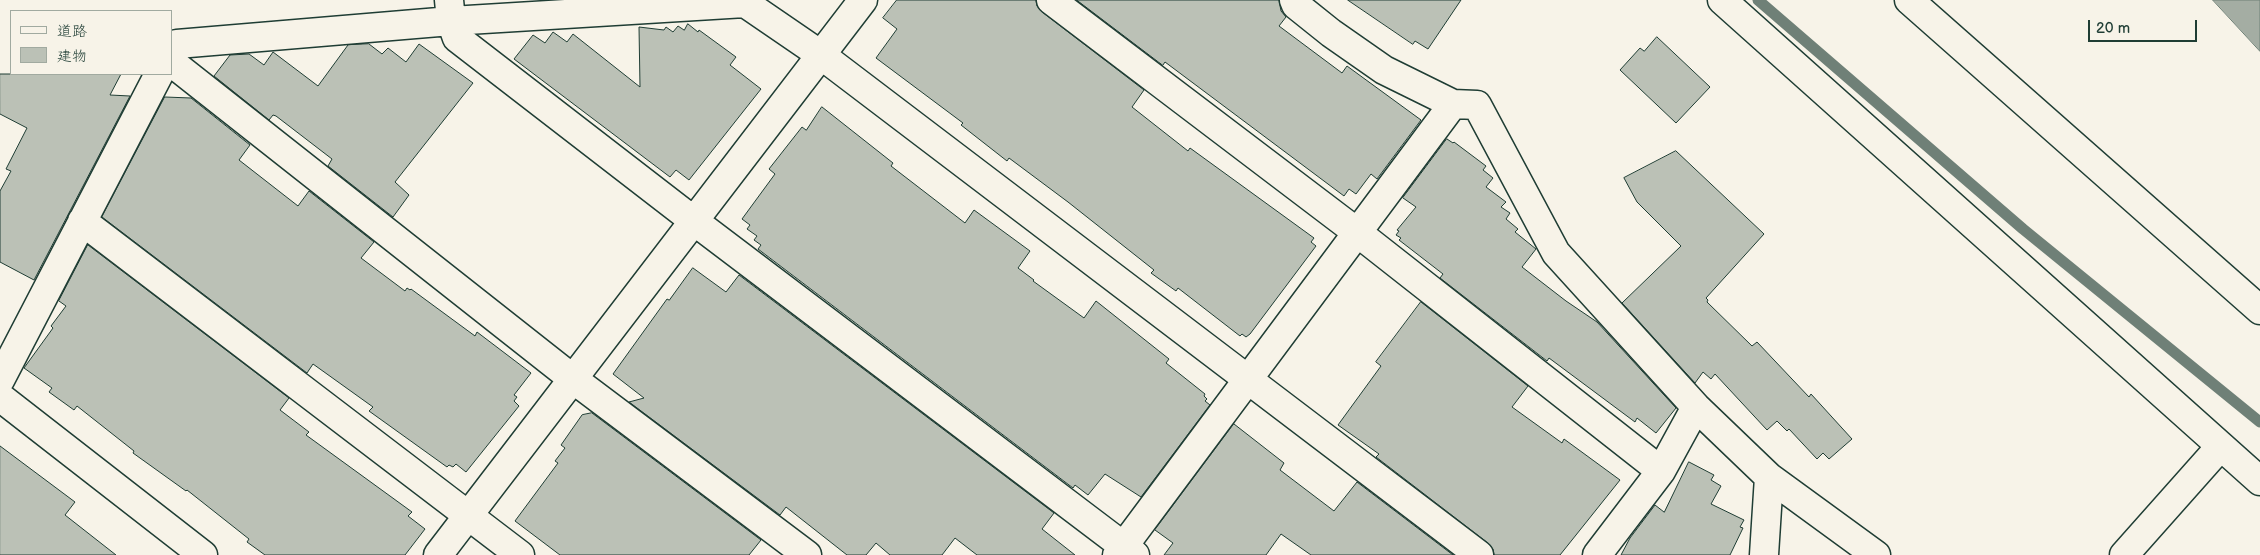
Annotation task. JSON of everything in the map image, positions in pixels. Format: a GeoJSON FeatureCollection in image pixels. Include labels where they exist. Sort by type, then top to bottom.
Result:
{"type":"FeatureCollection","features":[{"type":"Feature","properties":{"kind":"street"},"geometry":{"type":"LineString","coordinates":[[438,555],[863,0]]}},
{"type":"Feature","properties":{"kind":"street"},"geometry":{"type":"LineString","coordinates":[[1051,0],[1358,233],[1661,471]]}},
{"type":"Feature","properties":{"kind":"street"},"geometry":{"type":"LineString","coordinates":[[1294,0],[1296,5],[1331,33],[1384,70],[1453,104],[1477,105],[1556,253],[1696,408],[1769,477],[1876,555]]}},
{"type":"Feature","properties":{"kind":"street"},"geometry":{"type":"LineString","coordinates":[[1722,0],[2220,447],[2260,480]]}},
{"type":"Feature","properties":{"kind":"street"},"geometry":{"type":"LineString","coordinates":[[1908,0],[2260,310]]}},
{"type":"Feature","properties":{"kind":"street"},"geometry":{"type":"LineString","coordinates":[[172,51],[177,44],[450,11],[745,3],[822,55],[1479,555]]}},
{"type":"Feature","properties":{"kind":"street"},"geometry":{"type":"LineString","coordinates":[[450,11],[457,38],[1125,552],[1248,380],[1453,104]]}},
{"type":"Feature","properties":{"kind":"street"},"geometry":{"type":"LineString","coordinates":[[172,63],[573,379],[807,555]]}},
{"type":"Feature","properties":{"kind":"street"},"geometry":{"type":"LineString","coordinates":[[0,380],[158,75]]}},
{"type":"Feature","properties":{"kind":"street"},"geometry":{"type":"LineString","coordinates":[[82,221],[520,555]]}},
{"type":"Feature","properties":{"kind":"street"},"geometry":{"type":"LineString","coordinates":[[0,397],[203,555]]}},
{"type":"Feature","properties":{"kind":"street"},"geometry":{"type":"LineString","coordinates":[[1598,555],[1661,471],[1696,408]]}},
{"type":"Feature","properties":{"kind":"street"},"geometry":{"type":"LineString","coordinates":[[2124,555],[2220,447]]}},
{"type":"Feature","properties":{"kind":"street"},"geometry":{"type":"LineString","coordinates":[[1764,555],[1769,477]]}},
{"type":"Feature","properties":{"kind":"shaded area"},"geometry":{"type":"Polygon","coordinates":[[[2213,0],[2260,0],[2260,51],[2213,0]]]}},
{"type":"Feature","properties":{"kind":"building"},"geometry":{"type":"Polygon","coordinates":[[[897,0],[1036,0],[1037,6],[1042,12],[1144,90],[1132,107],[1188,151],[1190,148],[1314,238],[1311,242],[1316,246],[1250,334],[1246,337],[1242,334],[1240,336],[1178,288],[1176,291],[1151,273],[1154,270],[1068,202],[1009,158],[1007,161],[961,125],[963,123],[876,58],[897,29],[883,18],[897,0]]]}},
{"type":"Feature","properties":{"kind":"building"},"geometry":{"type":"Polygon","coordinates":[[[1077,0],[1279,0],[1281,11],[1286,17],[1279,26],[1342,73],[1347,66],[1421,120],[1377,179],[1371,174],[1356,194],[1349,189],[1344,196],[1165,62],[1163,65],[1077,0]]]}},
{"type":"Feature","properties":{"kind":"building"},"geometry":{"type":"Polygon","coordinates":[[[1348,0],[1461,0],[1428,49],[1415,41],[1413,44],[1348,0]]]}},
{"type":"Feature","properties":{"kind":"building"},"geometry":{"type":"Polygon","coordinates":[[[688,24],[736,57],[730,65],[761,89],[689,180],[676,170],[670,177],[514,59],[533,35],[545,43],[553,32],[567,42],[573,34],[640,87],[639,27],[664,30],[666,27],[673,32],[678,26],[684,30],[688,24]]]}},
{"type":"Feature","properties":{"kind":"building"},"geometry":{"type":"Polygon","coordinates":[[[1657,37],[1710,87],[1676,123],[1620,70],[1640,48],[1644,51],[1657,37]]]}},
{"type":"Feature","properties":{"kind":"building"},"geometry":{"type":"Polygon","coordinates":[[[369,44],[382,54],[388,48],[406,62],[419,44],[473,83],[395,182],[409,195],[393,217],[328,166],[332,159],[276,116],[273,115],[269,120],[214,76],[230,55],[249,54],[264,65],[273,52],[318,86],[348,45],[369,44]]]}},
{"type":"Feature","properties":{"kind":"building"},"geometry":{"type":"Polygon","coordinates":[[[0,74],[120,75],[110,95],[130,96],[34,280],[0,262],[0,191],[11,171],[6,169],[27,128],[0,114],[0,74]]]}},
{"type":"Feature","properties":{"kind":"building"},"geometry":{"type":"Polygon","coordinates":[[[165,97],[191,98],[250,145],[239,160],[298,206],[309,191],[374,242],[361,258],[405,291],[407,288],[411,289],[475,336],[477,332],[531,373],[514,395],[517,397],[514,401],[519,406],[466,472],[456,464],[453,467],[449,465],[447,467],[369,411],[373,407],[313,364],[307,373],[102,217],[165,97]]]}},
{"type":"Feature","properties":{"kind":"building"},"geometry":{"type":"Polygon","coordinates":[[[822,107],[893,163],[891,166],[965,223],[974,210],[1030,251],[1018,268],[1033,281],[1084,318],[1096,301],[1169,359],[1166,363],[1205,394],[1204,396],[1207,399],[1205,401],[1210,405],[1141,497],[1105,474],[1088,495],[1075,485],[1073,488],[758,249],[761,245],[754,240],[757,236],[747,229],[750,225],[742,219],[775,174],[769,169],[802,127],[806,130],[822,107]]]}},
{"type":"Feature","properties":{"kind":"building"},"geometry":{"type":"Polygon","coordinates":[[[1447,139],[1454,142],[1486,166],[1483,170],[1493,178],[1486,187],[1506,202],[1501,207],[1510,213],[1506,219],[1518,229],[1515,232],[1536,249],[1522,267],[1597,322],[1676,408],[1656,433],[1637,418],[1635,422],[1549,358],[1547,361],[1440,278],[1443,274],[1399,240],[1401,238],[1396,235],[1399,231],[1397,230],[1416,207],[1403,198],[1447,139]]]}},
{"type":"Feature","properties":{"kind":"building"},"geometry":{"type":"Polygon","coordinates":[[[1676,151],[1764,234],[1706,298],[1707,302],[1752,346],[1757,342],[1809,397],[1811,394],[1852,439],[1829,459],[1823,453],[1817,459],[1789,429],[1787,431],[1777,421],[1767,430],[1715,374],[1711,379],[1703,372],[1695,383],[1622,303],[1681,246],[1637,202],[1624,178],[1676,151]]]}},
{"type":"Feature","properties":{"kind":"building"},"geometry":{"type":"Polygon","coordinates":[[[88,245],[289,398],[280,410],[309,432],[306,435],[412,512],[408,516],[425,529],[405,555],[265,555],[247,542],[249,539],[187,490],[133,453],[134,451],[77,406],[74,410],[49,392],[52,388],[24,368],[53,328],[51,326],[66,306],[59,301],[88,245]]]}},
{"type":"Feature","properties":{"kind":"building"},"geometry":{"type":"Polygon","coordinates":[[[693,268],[726,292],[739,275],[1054,513],[1042,529],[1075,555],[977,555],[955,538],[942,555],[890,555],[876,543],[866,555],[847,555],[786,507],[780,515],[629,402],[644,398],[613,374],[667,299],[669,300],[693,268]]]}},
{"type":"Feature","properties":{"kind":"building"},"geometry":{"type":"Polygon","coordinates":[[[1421,302],[1528,386],[1512,407],[1562,443],[1564,439],[1620,480],[1560,555],[1494,555],[1493,549],[1488,543],[1376,457],[1379,454],[1338,425],[1381,366],[1376,362],[1421,302]]]}},
{"type":"Feature","properties":{"kind":"building"},"geometry":{"type":"Polygon","coordinates":[[[592,413],[761,540],[749,555],[560,555],[515,521],[558,463],[555,461],[565,448],[561,445],[582,415],[592,413]]]}},
{"type":"Feature","properties":{"kind":"building"},"geometry":{"type":"Polygon","coordinates":[[[1234,424],[1284,463],[1280,470],[1334,511],[1357,482],[1453,555],[1311,555],[1281,534],[1266,555],[1164,555],[1173,543],[1155,530],[1234,424]]]}},
{"type":"Feature","properties":{"kind":"building"},"geometry":{"type":"Polygon","coordinates":[[[0,446],[75,502],[65,515],[116,555],[0,555],[0,446]]]}},
{"type":"Feature","properties":{"kind":"building"},"geometry":{"type":"Polygon","coordinates":[[[1689,462],[1714,475],[1711,480],[1721,486],[1711,504],[1744,520],[1740,527],[1743,528],[1730,555],[1621,555],[1630,538],[1655,505],[1664,512],[1689,462]]]}},
{"type":"Feature","properties":{"kind":"waterway"},"geometry":{"type":"LineString","coordinates":[[1758,0],[2023,229],[2260,422]]}}]}
